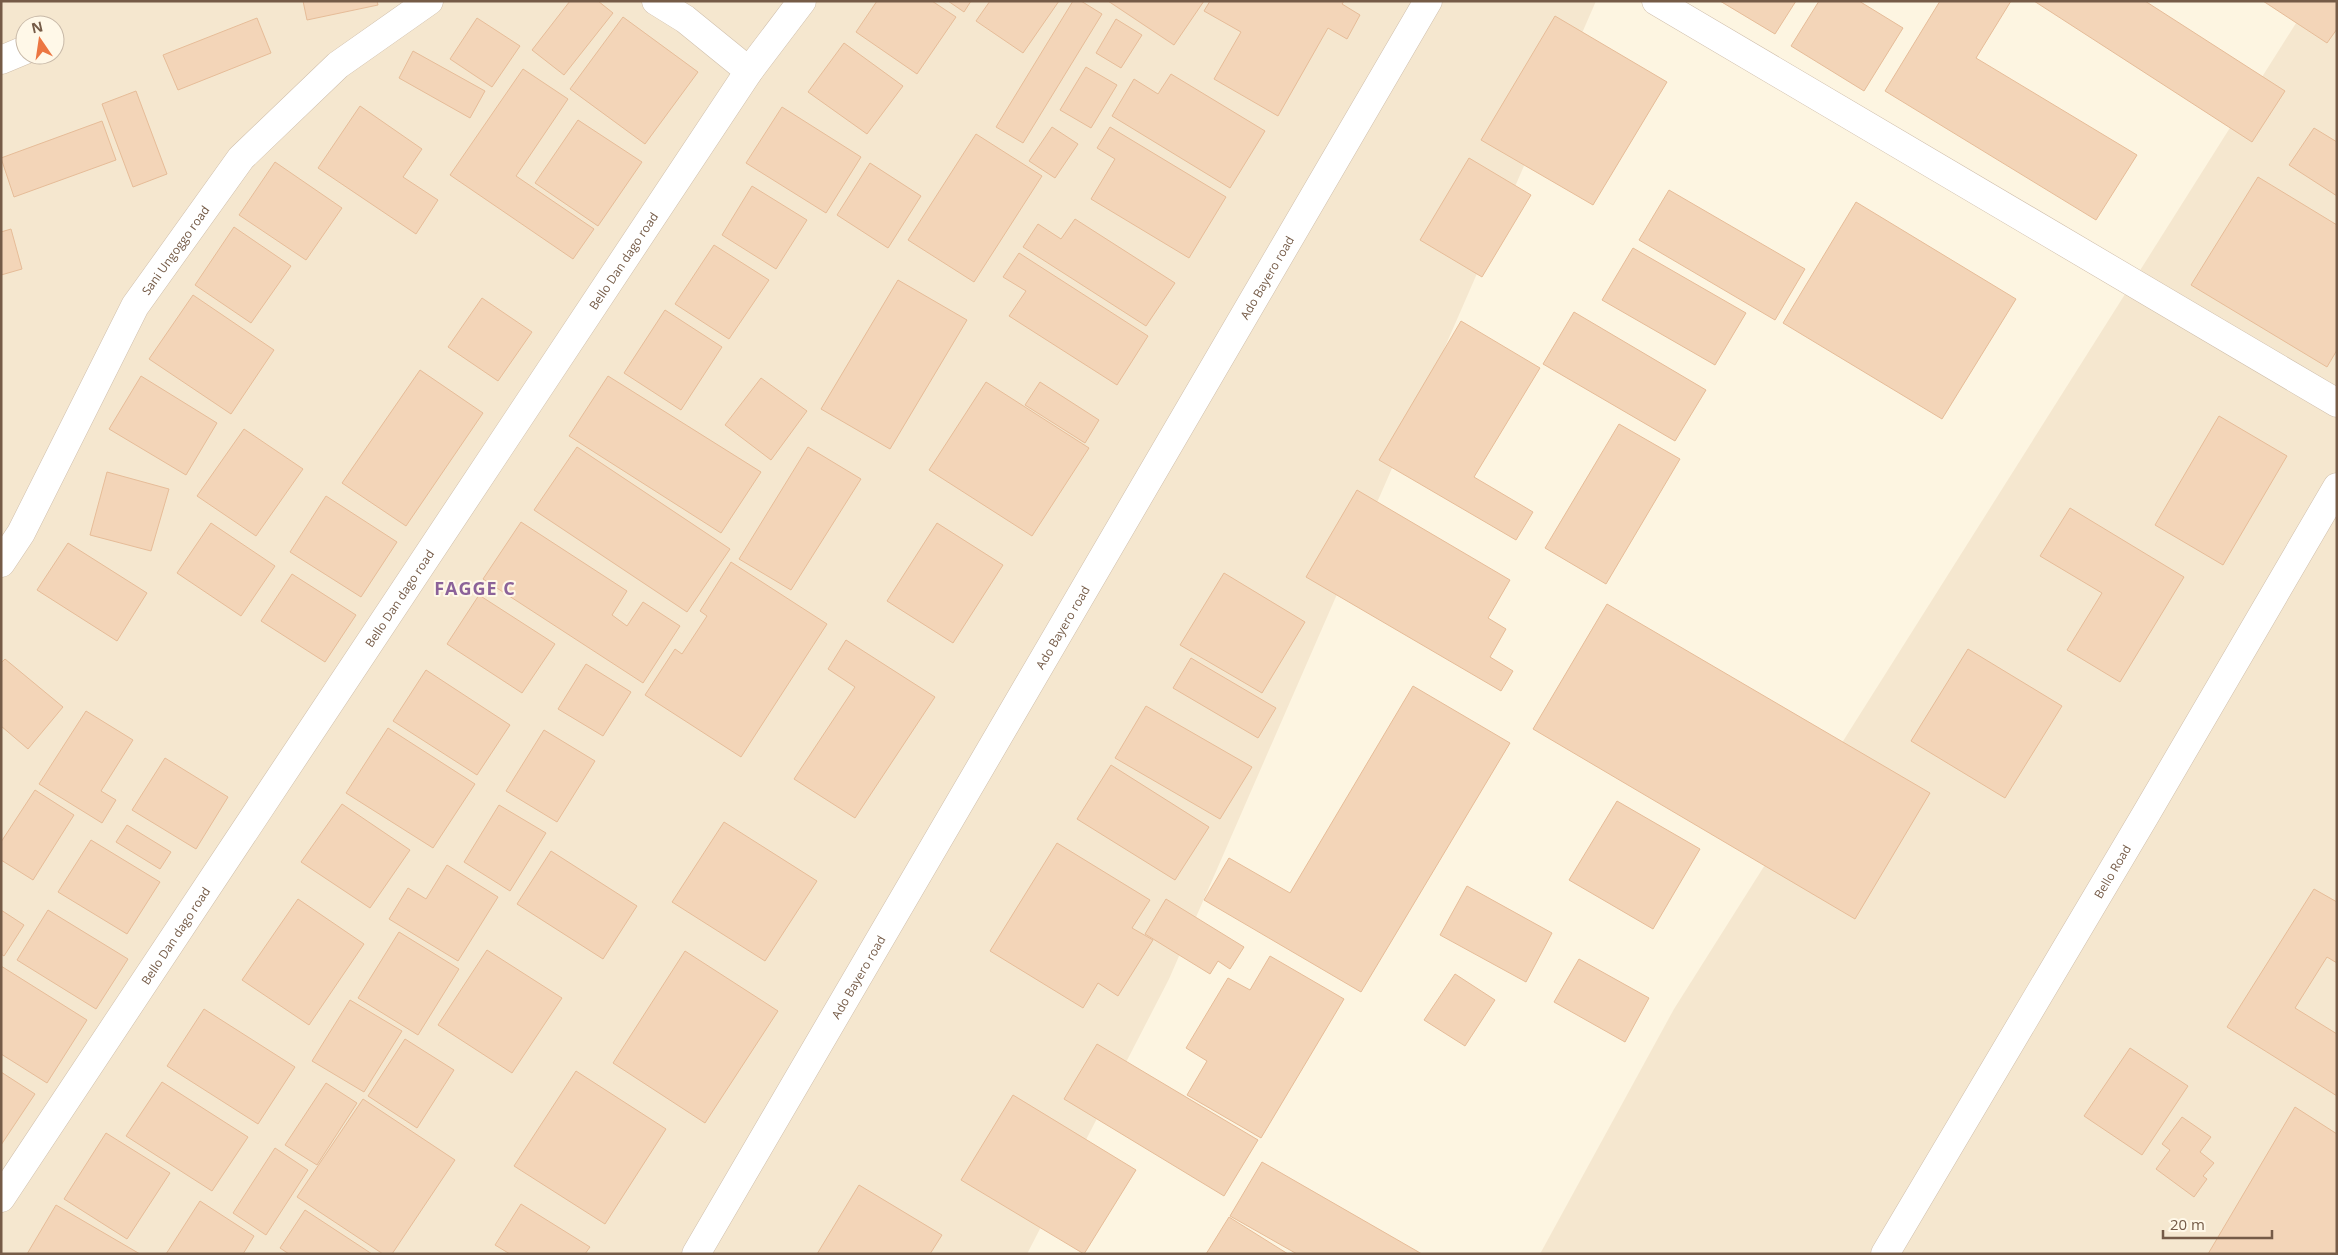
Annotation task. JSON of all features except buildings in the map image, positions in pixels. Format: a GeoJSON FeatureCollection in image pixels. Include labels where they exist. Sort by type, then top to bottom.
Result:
{"type":"FeatureCollection","features":[{"type":"Feature","properties":{"kind":"street","name":"Sani Ungoggo road"},"geometry":{"type":"LineString","coordinates":[[1,562],[21,533],[135,306],[241,158],[338,65],[429,1]]}},
{"type":"Feature","properties":{"kind":"street"},"geometry":{"type":"LineString","coordinates":[[656,1],[685,19],[749,71]]}},
{"type":"Feature","properties":{"kind":"street","name":"Bello Dan dago road"},"geometry":{"type":"LineString","coordinates":[[1,1198],[749,71],[802,1]]}},
{"type":"Feature","properties":{"kind":"street","name":"Ado Bayero road"},"geometry":{"type":"LineString","coordinates":[[696,1254],[1428,1]]}},
{"type":"Feature","properties":{"kind":"street"},"geometry":{"type":"LineString","coordinates":[[1656,1],[2337,403]]}},
{"type":"Feature","properties":{"kind":"street"},"geometry":{"type":"LineString","coordinates":[[1,60],[15,54]]}},
{"type":"Feature","properties":{"kind":"street","name":"Bello Road"},"geometry":{"type":"LineString","coordinates":[[1885,1254],[2141,823],[2337,487]]}},
{"type":"Feature","properties":{"kind":"shaded area"},"geometry":{"type":"Polygon","coordinates":[[[1,1],[1596,1],[1169,979],[1027,1254],[1,1254],[1,1]]]}},
{"type":"Feature","properties":{"kind":"shaded area"},"geometry":{"type":"Polygon","coordinates":[[[2310,1],[2337,1],[2337,1254],[1540,1254],[1674,1009],[2310,1]]]}},
{"type":"Feature","properties":{"kind":"district","name":"FAGGE C"},"geometry":{"type":"Point","coordinates":[475,588]}}]}
